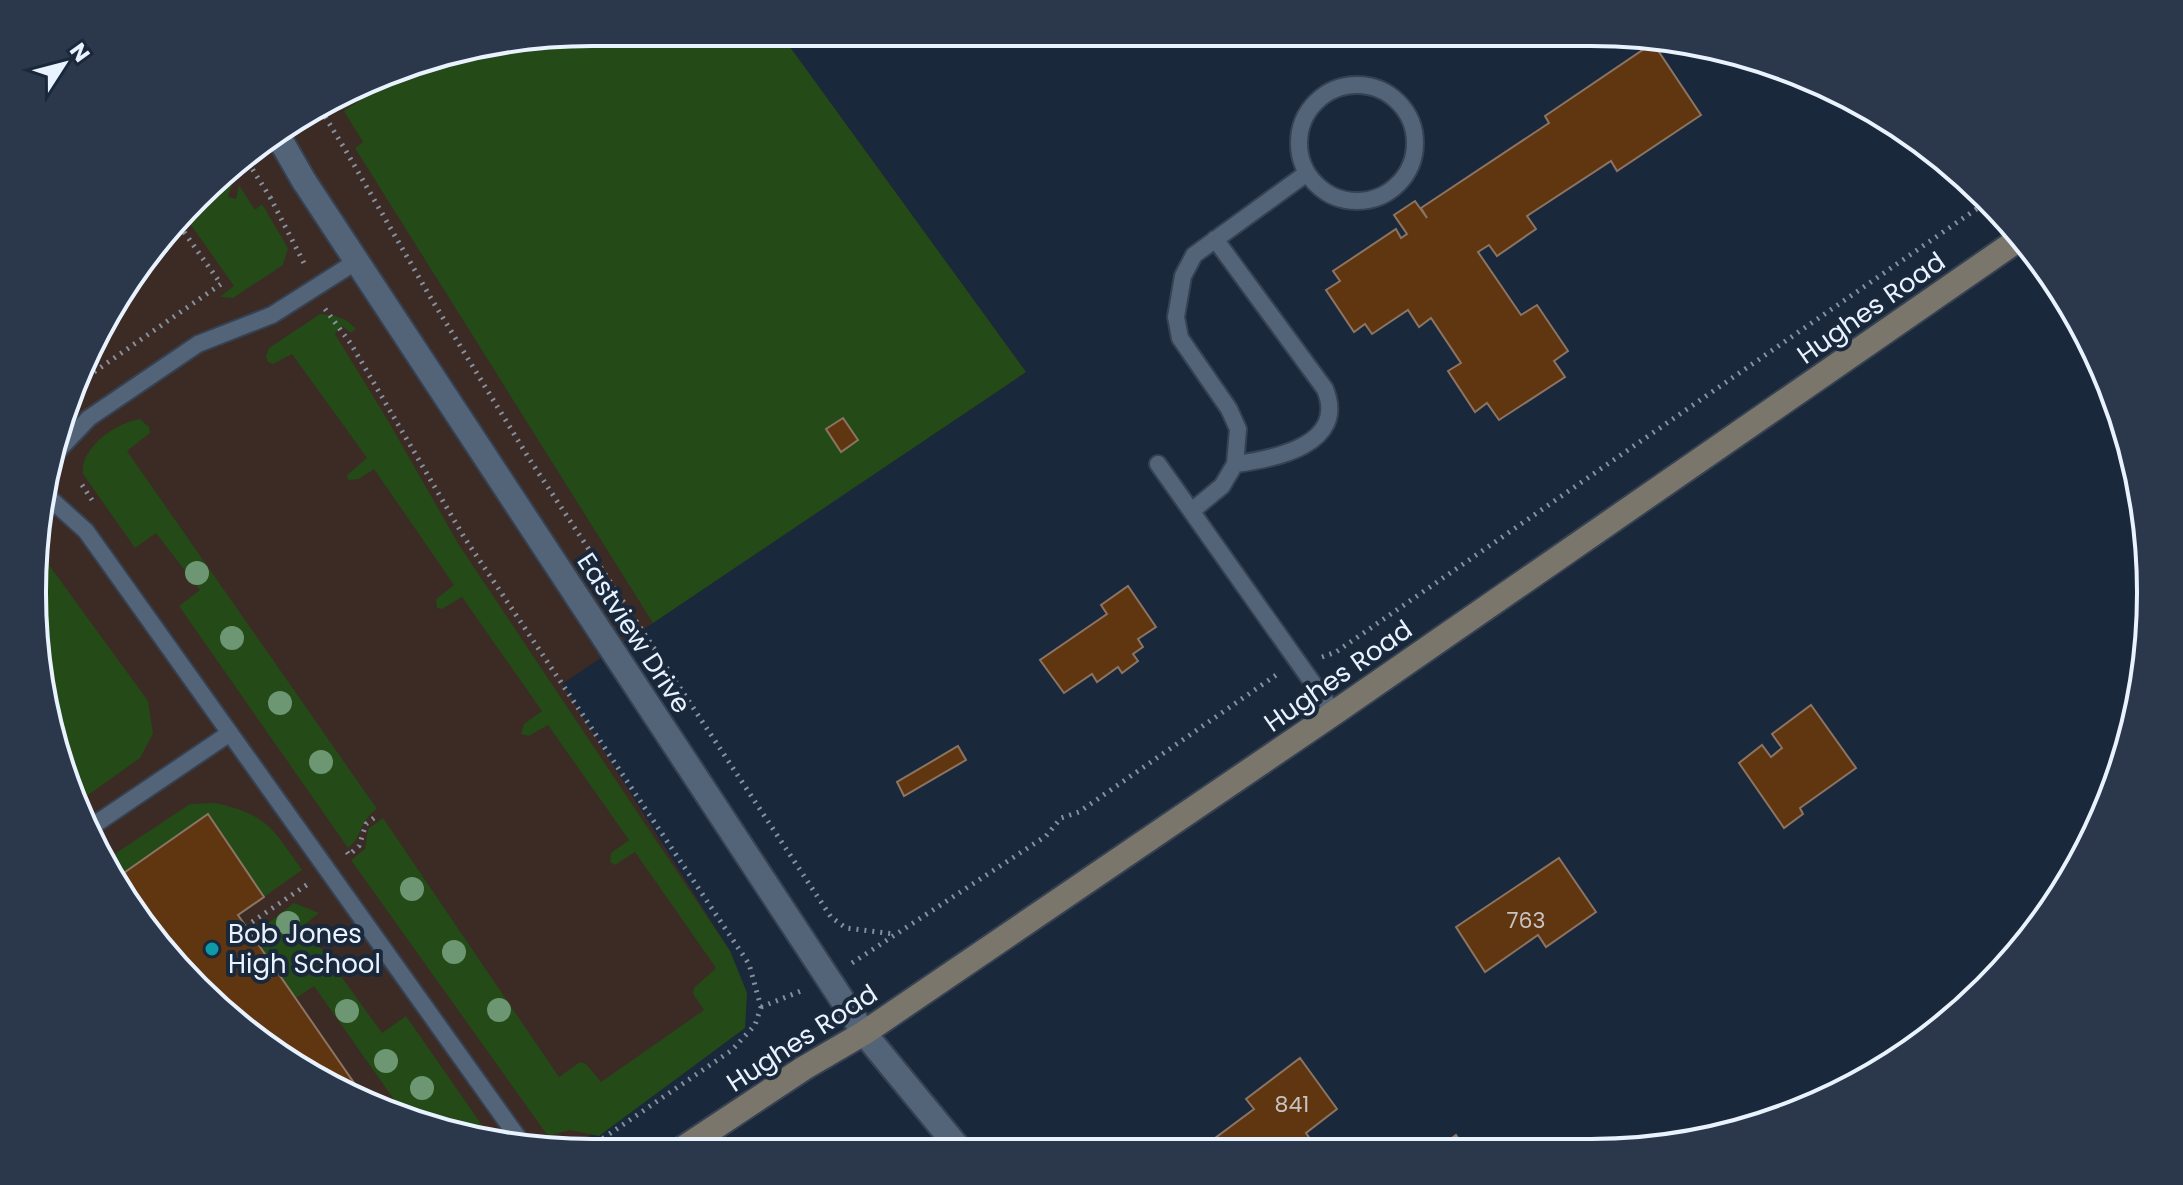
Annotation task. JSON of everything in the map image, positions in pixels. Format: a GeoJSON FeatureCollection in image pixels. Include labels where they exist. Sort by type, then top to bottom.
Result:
{"type":"FeatureCollection","features":[{"type":"Feature","properties":{"kind":"main road","name":"Hughes Road"},"geometry":{"type":"LineString","coordinates":[[697,1139],[804,1068],[864,1033],[1334,713],[2011,244]]}},
{"type":"Feature","properties":{"kind":"street","name":"Eastview Drive"},"geometry":{"type":"LineString","coordinates":[[282,143],[304,181],[864,1033],[951,1139]]}},
{"type":"Feature","properties":{"kind":"lane"},"geometry":{"type":"LineString","coordinates":[[1355,85],[1375,88],[1392,98],[1406,112],[1413,131],[1415,151],[1409,169],[1399,183],[1385,194],[1368,200],[1350,201],[1317,187],[1307,173],[1299,153],[1299,133],[1306,114],[1317,101],[1336,89],[1355,85]]}},
{"type":"Feature","properties":{"kind":"lane"},"geometry":{"type":"LineString","coordinates":[[1193,510],[1222,486],[1235,464],[1238,429],[1229,409],[1180,338],[1176,317],[1183,276],[1194,255],[1307,173]]}},
{"type":"Feature","properties":{"kind":"lane"},"geometry":{"type":"LineString","coordinates":[[1215,239],[1325,389],[1330,403],[1329,418],[1322,430],[1297,451],[1273,459],[1235,464]]}},
{"type":"Feature","properties":{"kind":"lane"},"geometry":{"type":"LineString","coordinates":[[68,440],[89,418],[198,344],[272,315],[357,261]]}},
{"type":"Feature","properties":{"kind":"lane"},"geometry":{"type":"LineString","coordinates":[[1158,464],[1334,713]]}},
{"type":"Feature","properties":{"kind":"lane"},"geometry":{"type":"LineString","coordinates":[[54,502],[86,531],[515,1133]]}},
{"type":"Feature","properties":{"kind":"lane"},"geometry":{"type":"LineString","coordinates":[[97,823],[230,733]]}},
{"type":"Feature","properties":{"kind":"path"},"geometry":{"type":"LineString","coordinates":[[325,116],[530,460],[831,917],[846,928],[894,934],[1046,836],[1061,818],[1079,812],[1277,674],[1336,652],[1978,208]]}},
{"type":"Feature","properties":{"kind":"path"},"geometry":{"type":"LineString","coordinates":[[251,167],[294,239],[327,312],[351,344],[464,537],[749,964],[761,1007],[755,1025],[732,1050],[602,1139]]}},
{"type":"Feature","properties":{"kind":"path"},"geometry":{"type":"LineString","coordinates":[[92,373],[221,284],[183,231]]}},
{"type":"Feature","properties":{"kind":"path"},"geometry":{"type":"LineString","coordinates":[[252,922],[312,882]]}},
{"type":"Feature","properties":{"kind":"shaded area","name":"Bob Jones High School"},"geometry":{"type":"Polygon","coordinates":[[[789,46],[1026,372],[562,684],[730,951],[747,993],[737,1026],[586,1139],[486,1128],[417,1110],[383,1097],[319,1066],[289,1047],[206,979],[159,925],[119,866],[102,834],[75,768],[51,664],[47,628],[47,557],[65,451],[75,417],[102,351],[119,319],[159,260],[206,206],[232,182],[319,119],[351,102],[417,75],[486,57],[557,47],[789,46]]]}},
{"type":"Feature","properties":{"kind":"green space"},"geometry":{"type":"Polygon","coordinates":[[[592,46],[789,46],[1026,372],[653,623],[355,148],[363,142],[344,111],[368,95],[417,75],[521,51],[592,46]]]}},
{"type":"Feature","properties":{"kind":"green space"},"geometry":{"type":"Polygon","coordinates":[[[233,182],[228,197],[236,199],[239,185],[255,210],[262,204],[288,248],[283,265],[233,298],[220,297],[234,286],[190,223],[233,182]]]}},
{"type":"Feature","properties":{"kind":"green space"},"geometry":{"type":"Polygon","coordinates":[[[320,314],[340,317],[356,329],[351,333],[342,326],[335,334],[459,545],[730,951],[747,993],[745,1028],[599,1136],[570,1130],[548,1136],[351,860],[365,849],[368,829],[383,818],[559,1077],[580,1062],[586,1064],[601,1082],[704,1010],[693,994],[694,988],[716,968],[635,852],[615,865],[610,862],[611,853],[629,840],[548,725],[529,736],[521,734],[524,724],[542,711],[462,597],[442,609],[437,608],[436,599],[454,585],[374,469],[359,479],[348,480],[347,475],[367,458],[292,354],[273,364],[268,362],[269,348],[320,314]]]}},
{"type":"Feature","properties":{"kind":"green space"},"geometry":{"type":"Polygon","coordinates":[[[140,419],[149,427],[150,433],[127,451],[377,809],[366,819],[348,848],[179,606],[200,590],[156,533],[135,548],[83,474],[87,455],[101,438],[121,425],[140,419]]]}},
{"type":"Feature","properties":{"kind":"green space"},"geometry":{"type":"Polygon","coordinates":[[[47,562],[148,701],[153,734],[140,758],[86,797],[65,734],[51,664],[47,628],[47,562]]]}},
{"type":"Feature","properties":{"kind":"green space"},"geometry":{"type":"Polygon","coordinates":[[[215,803],[258,818],[275,834],[302,870],[264,897],[208,814],[124,873],[113,855],[190,804],[215,803]]]}},
{"type":"Feature","properties":{"kind":"green space"},"geometry":{"type":"Polygon","coordinates":[[[294,903],[319,913],[304,925],[382,1033],[406,1016],[484,1127],[394,1101],[314,986],[296,998],[252,936],[294,903]]]}},
{"type":"Feature","properties":{"kind":"building"},"geometry":{"type":"Polygon","coordinates":[[[1644,49],[1658,51],[1701,115],[1617,171],[1611,161],[1527,216],[1536,229],[1497,256],[1489,245],[1478,252],[1521,315],[1537,305],[1568,351],[1554,361],[1565,377],[1499,420],[1487,403],[1475,412],[1448,371],[1461,363],[1431,318],[1419,327],[1408,310],[1372,334],[1365,324],[1354,332],[1326,290],[1340,281],[1333,271],[1396,229],[1401,238],[1407,234],[1394,215],[1415,201],[1427,218],[1421,208],[1549,123],[1545,116],[1644,49]]]}},
{"type":"Feature","properties":{"kind":"building"},"geometry":{"type":"Polygon","coordinates":[[[843,418],[858,440],[841,452],[826,429],[843,418]]]}},
{"type":"Feature","properties":{"kind":"building"},"geometry":{"type":"Polygon","coordinates":[[[1128,586],[1156,627],[1138,639],[1143,647],[1133,654],[1138,661],[1122,673],[1118,667],[1097,682],[1092,674],[1064,693],[1040,660],[1107,614],[1101,605],[1128,586]]]}},
{"type":"Feature","properties":{"kind":"building"},"geometry":{"type":"Polygon","coordinates":[[[1811,705],[1856,768],[1800,808],[1803,814],[1784,828],[1739,763],[1762,745],[1771,757],[1782,748],[1772,734],[1811,705]]]}},
{"type":"Feature","properties":{"kind":"building"},"geometry":{"type":"Polygon","coordinates":[[[958,746],[966,760],[904,796],[897,782],[958,746]]]}},
{"type":"Feature","properties":{"kind":"building","name":"Bob Jones High School"},"geometry":{"type":"Polygon","coordinates":[[[208,814],[264,897],[238,915],[355,1085],[289,1047],[232,1003],[182,953],[124,873],[208,814]]]}},
{"type":"Feature","properties":{"kind":"building"},"geometry":{"type":"Polygon","coordinates":[[[1559,858],[1596,912],[1546,947],[1538,935],[1485,972],[1456,927],[1559,858]]]}},
{"type":"Feature","properties":{"kind":"building"},"geometry":{"type":"Polygon","coordinates":[[[1300,1058],[1337,1109],[1306,1133],[1310,1139],[1214,1139],[1254,1109],[1246,1099],[1300,1058]]]}},
{"type":"Feature","properties":{"kind":"place","name":"Bob Jones High School"},"geometry":{"type":"Point","coordinates":[212,949]}}]}
